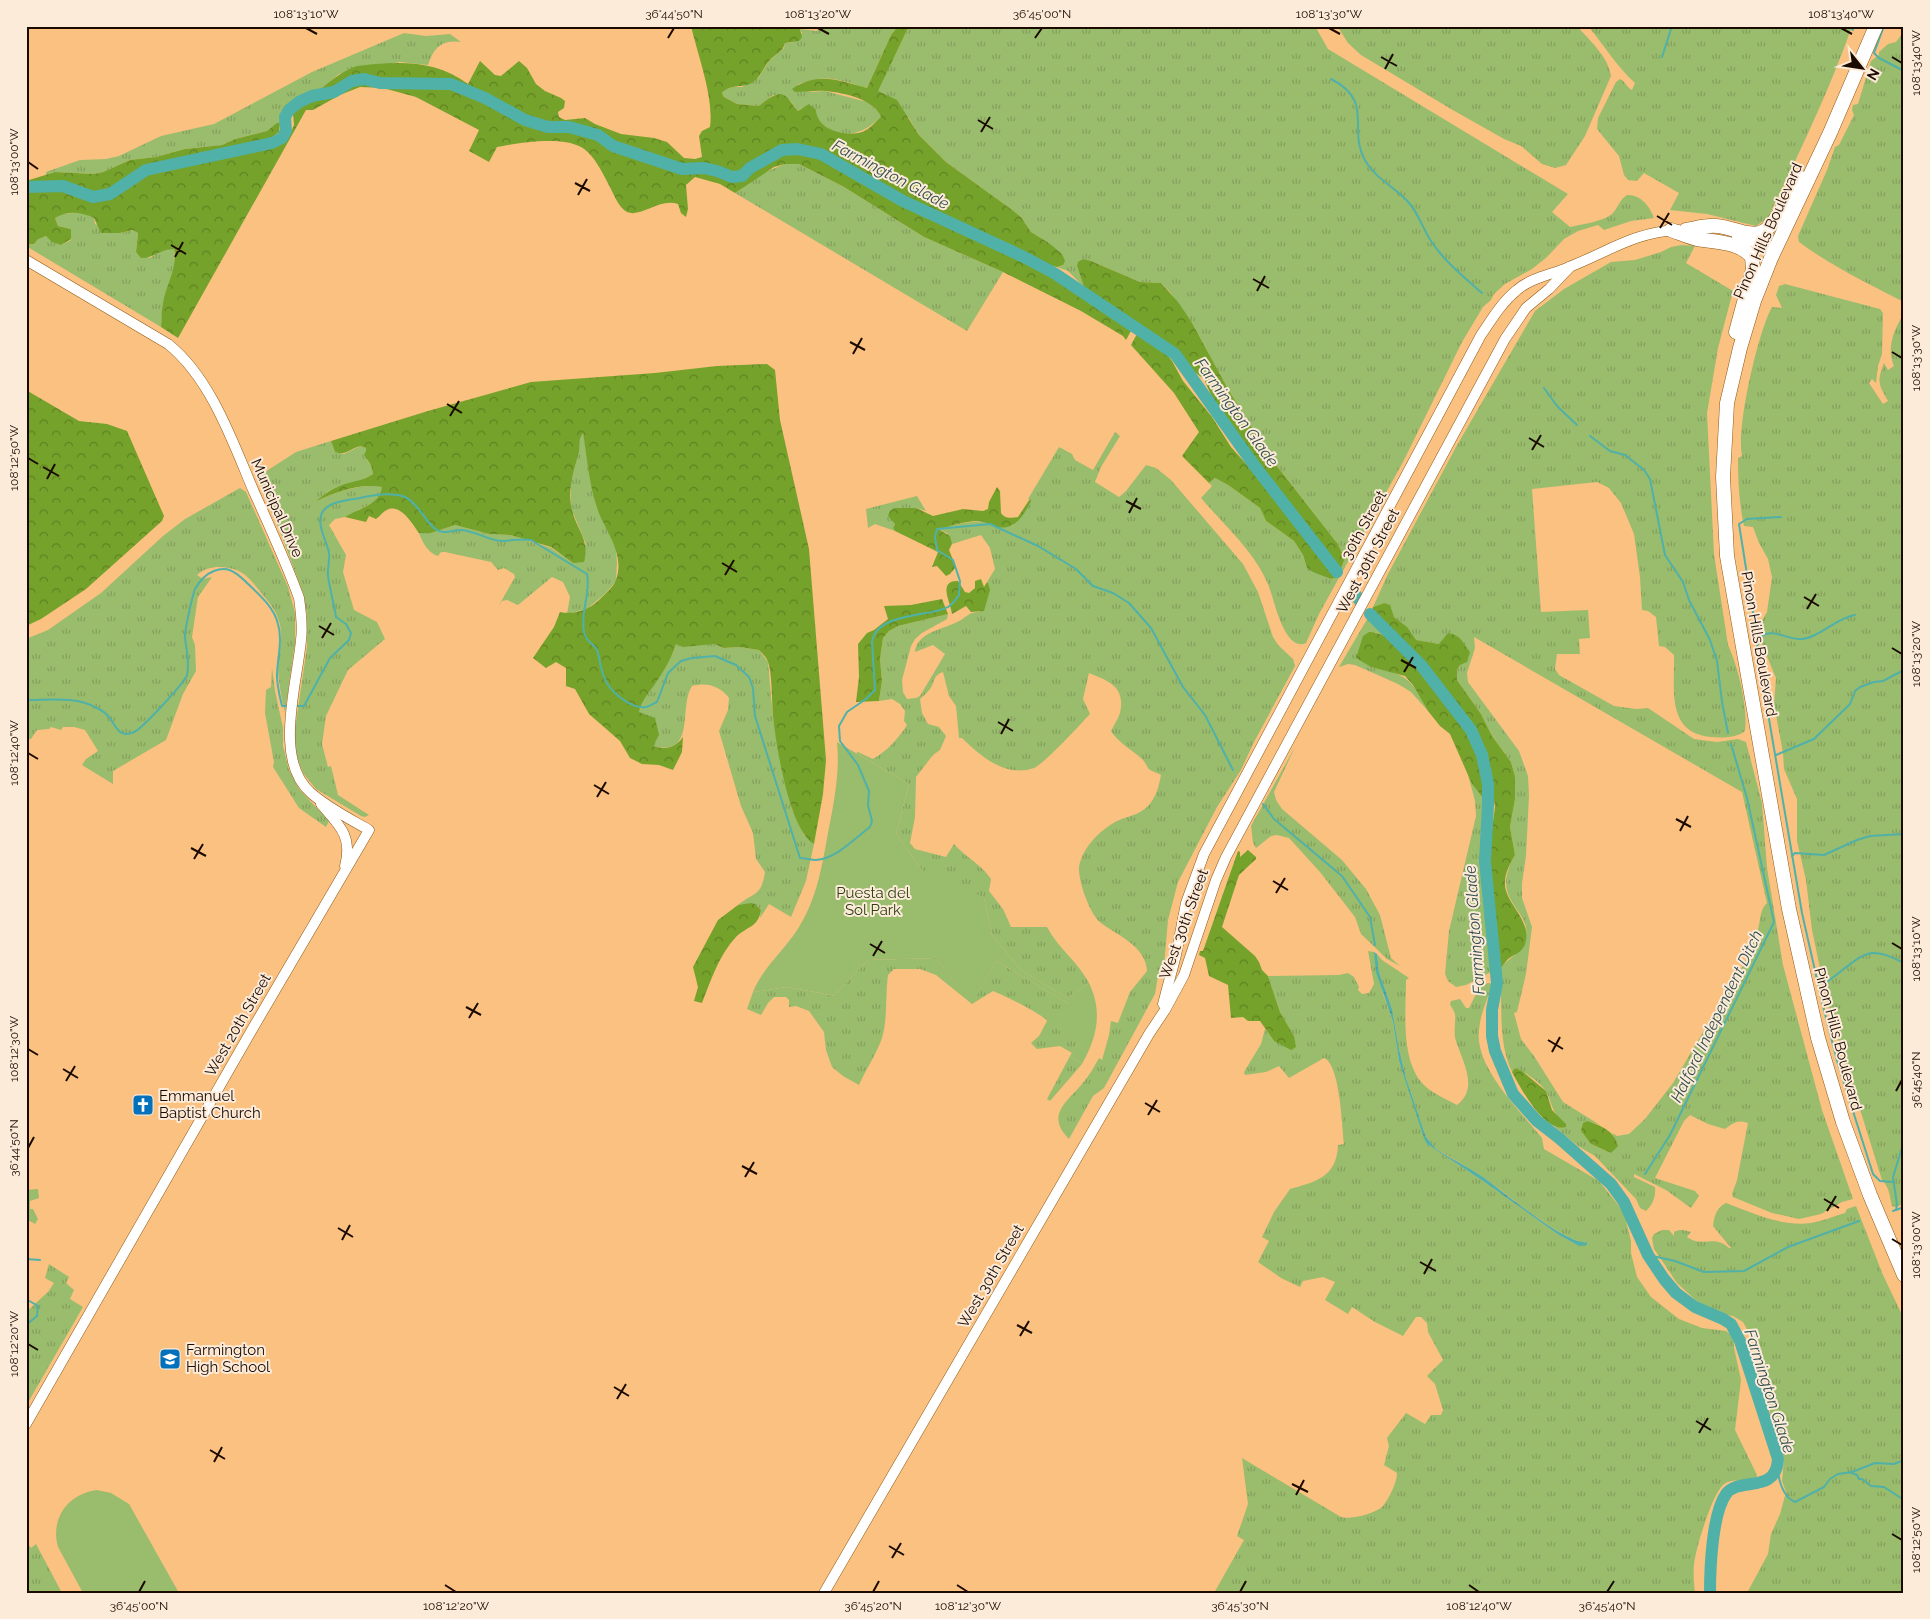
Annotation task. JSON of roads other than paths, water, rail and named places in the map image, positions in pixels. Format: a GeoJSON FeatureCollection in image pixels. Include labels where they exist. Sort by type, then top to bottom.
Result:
{"type":"FeatureCollection","features":[{"type":"Feature","properties":{"kind":"highway","name":"Pinon Hills Boulevard"},"geometry":{"type":"LineString","coordinates":[[1876,26],[1775,249],[1754,301],[1740,348],[1727,403],[1723,454],[1727,556],[1788,909],[1818,1038],[1843,1122],[1870,1195],[1904,1275]]}},
{"type":"Feature","properties":{"kind":"highway"},"geometry":{"type":"LineString","coordinates":[[1686,230],[1709,225],[1755,234],[1765,231],[1812,160],[1830,121],[1859,67]]}},
{"type":"Feature","properties":{"kind":"highway"},"geometry":{"type":"LineString","coordinates":[[1671,230],[1696,239],[1736,246],[1752,257],[1753,269],[1733,344],[1727,403]]}},
{"type":"Feature","properties":{"kind":"main road","name":"30th Street"},"geometry":{"type":"LineString","coordinates":[[1149,1034],[1164,1002],[1176,955],[1186,903],[1204,854],[1481,335],[1504,302],[1530,280],[1570,267],[1628,240],[1655,232],[1686,230],[1730,235],[1775,249]]}},
{"type":"Feature","properties":{"kind":"main road","name":"Municipal Drive"},"geometry":{"type":"LineString","coordinates":[[26,260],[168,344],[193,368],[211,397],[258,500],[299,598],[302,619],[301,639],[289,745],[294,767],[300,780],[310,792],[369,830]]}},
{"type":"Feature","properties":{"kind":"main road","name":"West 30th Street"},"geometry":{"type":"LineString","coordinates":[[824,1593],[1149,1034],[1165,1010],[1184,974],[1216,880],[1226,857],[1505,338],[1526,308],[1549,289],[1570,267]]}},
{"type":"Feature","properties":{"kind":"main road"},"geometry":{"type":"LineString","coordinates":[[310,792],[345,834],[347,853],[343,873]]}},
{"type":"Feature","properties":{"kind":"main road","name":"West 20th Street"},"geometry":{"type":"LineString","coordinates":[[26,1424],[369,830]]}},
{"type":"Feature","properties":{"kind":"water"},"geometry":{"type":"Polygon","coordinates":[[[1374,952],[1377,954],[1379,972],[1392,1009],[1406,1078],[1426,1137],[1436,1149],[1483,1177],[1550,1227],[1578,1241],[1587,1242],[1587,1245],[1579,1246],[1559,1235],[1427,1144],[1399,1061],[1393,1022],[1376,972],[1374,952]]]}},
{"type":"Feature","properties":{"kind":"waterway"},"geometry":{"type":"LineString","coordinates":[[1662,57],[1672,26]]}},
{"type":"Feature","properties":{"kind":"waterway"},"geometry":{"type":"LineString","coordinates":[[1849,26],[1853,30]]}},
{"type":"Feature","properties":{"kind":"waterway"},"geometry":{"type":"LineString","coordinates":[[1884,26],[1874,53],[1879,58],[1904,71]]}},
{"type":"Feature","properties":{"kind":"waterway","name":"Farmington Glade"},"geometry":{"type":"LineString","coordinates":[[26,187],[63,186],[93,197],[110,194],[146,170],[272,143],[282,138],[286,131],[285,117],[289,110],[299,102],[312,96],[334,92],[352,81],[364,79],[380,83],[451,84],[485,98],[525,120],[548,127],[569,127],[598,135],[613,146],[682,169],[704,168],[732,177],[742,176],[750,168],[782,150],[797,149],[821,154],[903,201],[1024,257],[1054,273],[1175,354],[1254,465],[1337,572]]}},
{"type":"Feature","properties":{"kind":"waterway","name":"Halford Independent Ditch"},"geometry":{"type":"LineString","coordinates":[[1331,79],[1345,88],[1353,97],[1357,107],[1358,138],[1366,162],[1376,174],[1410,204],[1436,248],[1482,293]]}},
{"type":"Feature","properties":{"kind":"waterway","name":"Halford Independent Ditch"},"geometry":{"type":"LineString","coordinates":[[1544,388],[1557,406],[1577,425]]}},
{"type":"Feature","properties":{"kind":"waterway","name":"Halford Independent Ditch"},"geometry":{"type":"LineString","coordinates":[[1590,436],[1610,451],[1625,455],[1644,470],[1650,479],[1665,555],[1683,582],[1689,600],[1710,640],[1717,661],[1728,733]]}},
{"type":"Feature","properties":{"kind":"waterway","name":"Halford Independent Ditch"},"geometry":{"type":"LineString","coordinates":[[296,706],[304,706],[330,658],[349,640],[351,633],[346,624],[336,617],[328,576],[329,553],[322,531],[321,515],[327,507],[341,501],[377,495],[400,495],[410,500],[431,525],[439,531],[466,531],[501,541],[531,540],[587,574],[588,588],[583,617],[585,635],[587,640],[597,650],[602,670],[610,688],[627,702],[640,707],[646,707],[657,702],[668,673],[681,661],[715,656],[736,665],[749,677],[753,688],[755,716],[800,858],[823,859],[845,847],[870,827],[872,821],[868,805],[869,791],[858,765],[840,741],[839,726],[847,712],[866,699],[875,690],[872,642],[876,632],[883,625],[893,620],[948,607],[959,595],[960,581],[953,560],[937,550],[935,537],[937,529],[990,524],[1038,546],[1076,569],[1093,586],[1113,593],[1129,603],[1151,628],[1183,687],[1205,715],[1233,770]]}},
{"type":"Feature","properties":{"kind":"waterway"},"geometry":{"type":"LineString","coordinates":[[1781,517],[1747,519],[1739,524],[1755,625],[1763,635],[1757,646],[1761,672],[1802,913],[1838,1064],[1873,1174],[1880,1181],[1894,1182]]}},
{"type":"Feature","properties":{"kind":"waterway","name":"Halford Independent Ditch"},"geometry":{"type":"LineString","coordinates":[[26,700],[62,699],[89,704],[106,714],[121,733],[129,734],[134,732],[163,705],[187,675],[188,661],[185,634],[195,589],[208,574],[227,569],[244,580],[264,600],[276,617],[280,637],[278,688],[282,706],[289,706]]}},
{"type":"Feature","properties":{"kind":"waterway","name":"Farmington Glade"},"geometry":{"type":"LineString","coordinates":[[1352,590],[1360,601]]}},
{"type":"Feature","properties":{"kind":"waterway","name":"Farmington Glade"},"geometry":{"type":"LineString","coordinates":[[1370,614],[1421,665],[1471,730],[1482,755],[1488,784],[1485,862],[1497,983],[1492,1010],[1492,1036],[1495,1051],[1513,1094],[1537,1121],[1611,1184],[1624,1202],[1648,1255],[1676,1293],[1695,1307],[1731,1324],[1740,1341],[1778,1459],[1776,1470],[1771,1477],[1764,1481],[1732,1489],[1726,1494],[1721,1503],[1713,1542],[1710,1593]]}},
{"type":"Feature","properties":{"kind":"waterway"},"geometry":{"type":"LineString","coordinates":[[1763,635],[1772,633],[1796,639],[1808,638],[1841,620],[1855,615]]}},
{"type":"Feature","properties":{"kind":"waterway"},"geometry":{"type":"LineString","coordinates":[[1776,755],[1814,739],[1850,704],[1855,691],[1860,687],[1883,681],[1904,670]]}},
{"type":"Feature","properties":{"kind":"waterway","name":"Halford Independent Ditch"},"geometry":{"type":"LineString","coordinates":[[1645,1174],[1670,1135],[1774,922],[1747,798],[1731,744]]}},
{"type":"Feature","properties":{"kind":"waterway","name":"Halford Independent Ditch"},"geometry":{"type":"LineString","coordinates":[[1263,804],[1274,819],[1342,876],[1370,917],[1375,945]]}},
{"type":"Feature","properties":{"kind":"waterway"},"geometry":{"type":"LineString","coordinates":[[1792,856],[1795,853],[1824,855],[1870,836],[1904,834]]}},
{"type":"Feature","properties":{"kind":"waterway"},"geometry":{"type":"LineString","coordinates":[[1819,990],[1826,982],[1857,959],[1870,953],[1884,955],[1904,963]]}},
{"type":"Feature","properties":{"kind":"waterway"},"geometry":{"type":"LineString","coordinates":[[1896,1210],[1893,1177],[1904,1141]]}},
{"type":"Feature","properties":{"kind":"waterway"},"geometry":{"type":"LineString","coordinates":[[1893,1211],[1904,1207]]}},
{"type":"Feature","properties":{"kind":"waterway"},"geometry":{"type":"LineString","coordinates":[[1648,1255],[1675,1261],[1704,1272],[1744,1271],[1788,1247],[1859,1221]]}},
{"type":"Feature","properties":{"kind":"waterway"},"geometry":{"type":"LineString","coordinates":[[26,1259],[40,1260]]}},
{"type":"Feature","properties":{"kind":"waterway","name":"Halford Independent Ditch"},"geometry":{"type":"LineString","coordinates":[[26,1299],[38,1306],[37,1316],[26,1325]]}},
{"type":"Feature","properties":{"kind":"waterway"},"geometry":{"type":"LineString","coordinates":[[1777,1467],[1784,1492],[1795,1502],[1824,1487],[1830,1479],[1838,1474],[1852,1472],[1875,1463],[1894,1464],[1904,1460]]}},
{"type":"Feature","properties":{"kind":"waterway"},"geometry":{"type":"LineString","coordinates":[[1849,1472],[1857,1475],[1859,1479],[1862,1479],[1871,1486],[1884,1487],[1904,1500]]}},
{"type":"Feature","properties":{"kind":"waterway","name":"Halford Independent Ditch"},"geometry":{"type":"LineString","coordinates":[[26,1589],[28,1593]]}},
{"type":"Feature","properties":{"kind":"place","name":"Emmanuel Baptist Church"},"geometry":{"type":"Point","coordinates":[143,1105]}},
{"type":"Feature","properties":{"kind":"place","name":"Farmington High School"},"geometry":{"type":"Point","coordinates":[170,1359]}},
{"type":"Feature","properties":{"kind":"park label","name":"Puesta del Sol Park"},"geometry":{"type":"Point","coordinates":[873,902]}}]}
